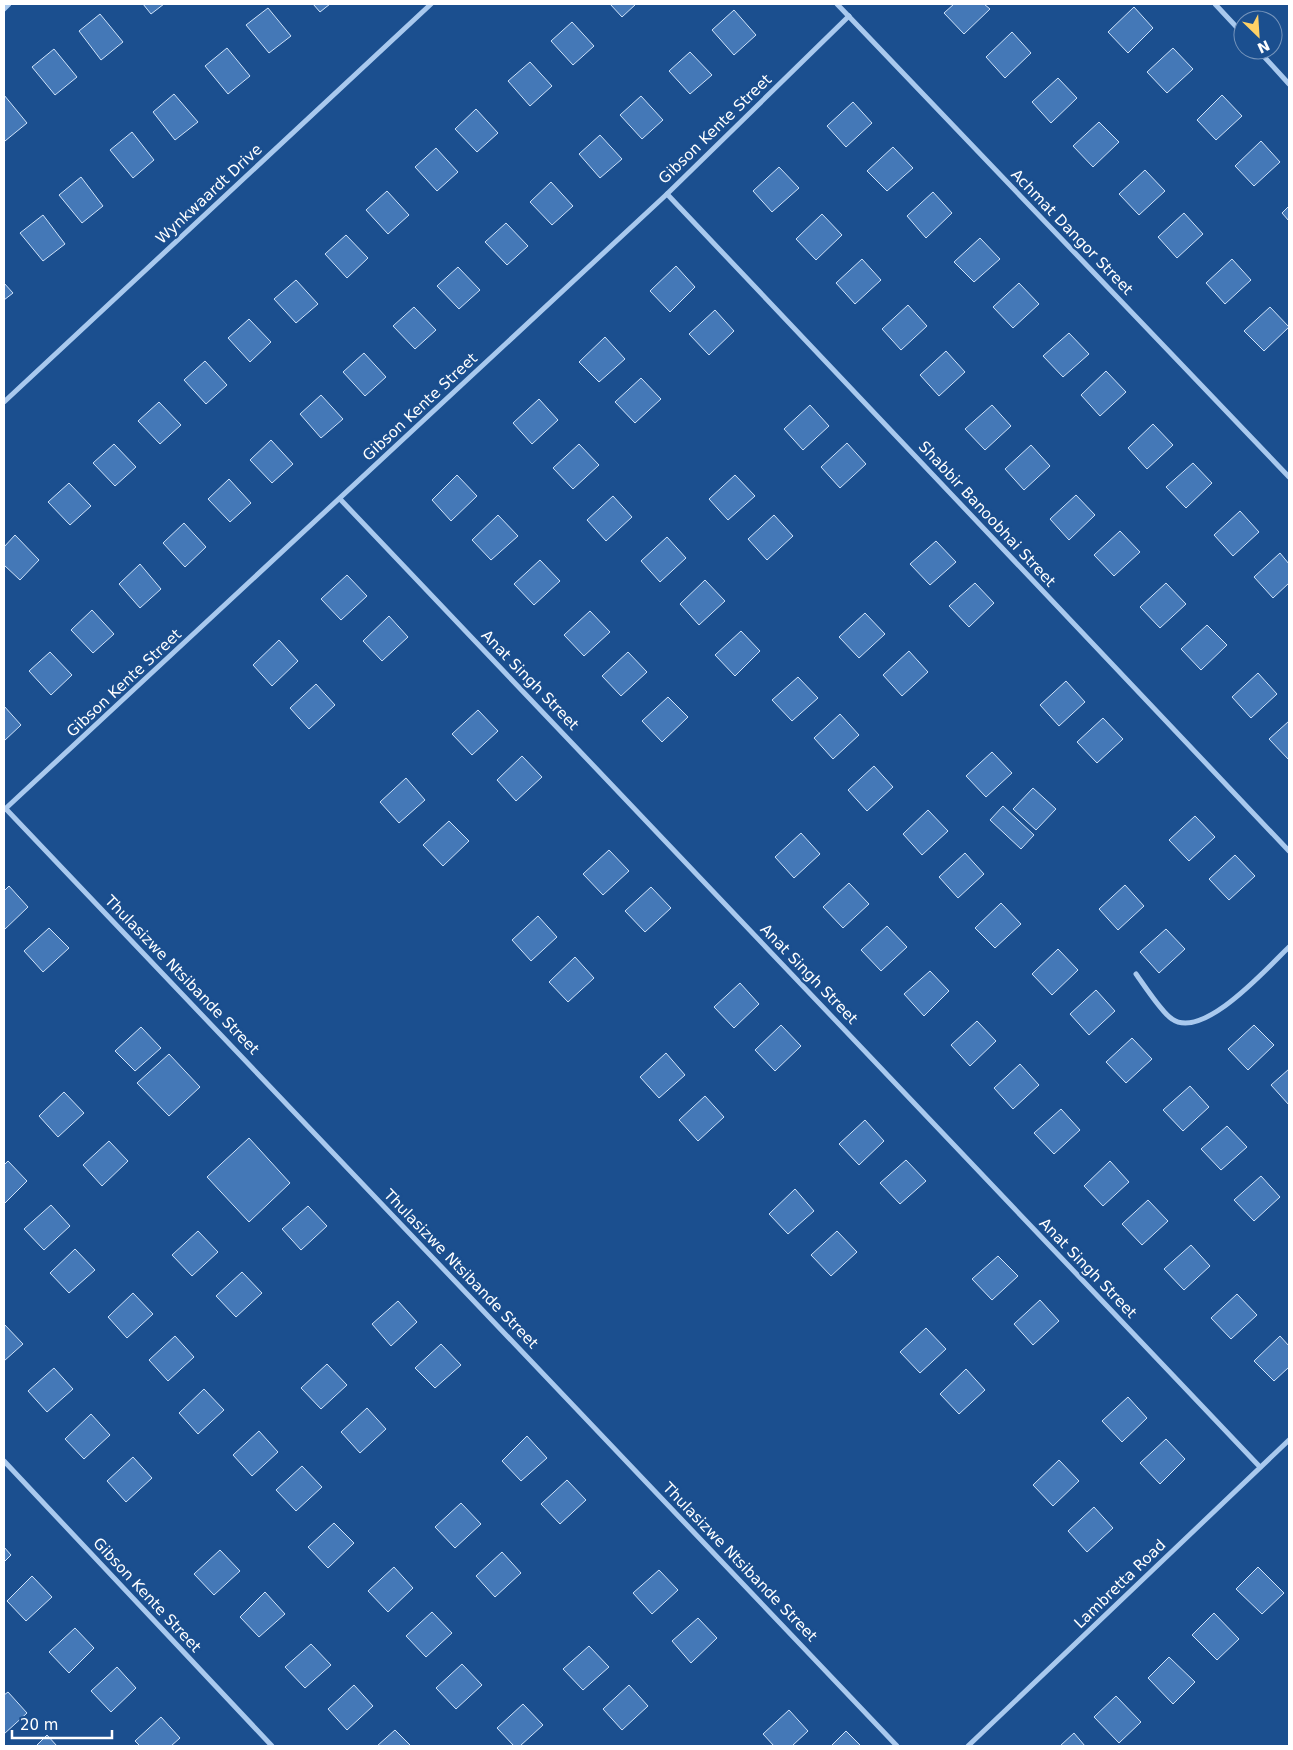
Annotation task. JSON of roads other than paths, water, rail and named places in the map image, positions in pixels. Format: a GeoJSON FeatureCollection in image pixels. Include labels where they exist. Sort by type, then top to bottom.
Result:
{"type":"FeatureCollection","features":[{"type":"Feature","properties":{"kind":"street"},"geometry":{"type":"LineString","coordinates":[[4,9],[9,4]]}},
{"type":"Feature","properties":{"kind":"street","name":"Wynkwaardt Drive"},"geometry":{"type":"LineString","coordinates":[[4,402],[431,4]]}},
{"type":"Feature","properties":{"kind":"street","name":"Achmat Dangor Street"},"geometry":{"type":"LineString","coordinates":[[837,4],[1289,477]]}},
{"type":"Feature","properties":{"kind":"street"},"geometry":{"type":"LineString","coordinates":[[1215,4],[1233,23]]}},
{"type":"Feature","properties":{"kind":"street","name":"Gibson Kente Street"},"geometry":{"type":"LineString","coordinates":[[5,810],[667,194],[849,16]]}},
{"type":"Feature","properties":{"kind":"street"},"geometry":{"type":"LineString","coordinates":[[1267,60],[1289,84]]}},
{"type":"Feature","properties":{"kind":"street","name":"Shabbir Banoobhai Street"},"geometry":{"type":"LineString","coordinates":[[667,194],[1289,851]]}},
{"type":"Feature","properties":{"kind":"street","name":"Anat Singh Street"},"geometry":{"type":"LineString","coordinates":[[340,498],[1260,1467]]}},
{"type":"Feature","properties":{"kind":"street","name":"Thulasizwe Ntsibande Street"},"geometry":{"type":"LineString","coordinates":[[5,810],[897,1746]]}},
{"type":"Feature","properties":{"kind":"street"},"geometry":{"type":"LineString","coordinates":[[1136,974],[1172,1020],[1188,1024],[1206,1019],[1223,1008],[1289,947]]}},
{"type":"Feature","properties":{"kind":"street","name":"Lambretta Road"},"geometry":{"type":"LineString","coordinates":[[968,1746],[1289,1440]]}},
{"type":"Feature","properties":{"kind":"street","name":"Gibson Kente Street"},"geometry":{"type":"LineString","coordinates":[[4,1461],[272,1746]]}}]}
